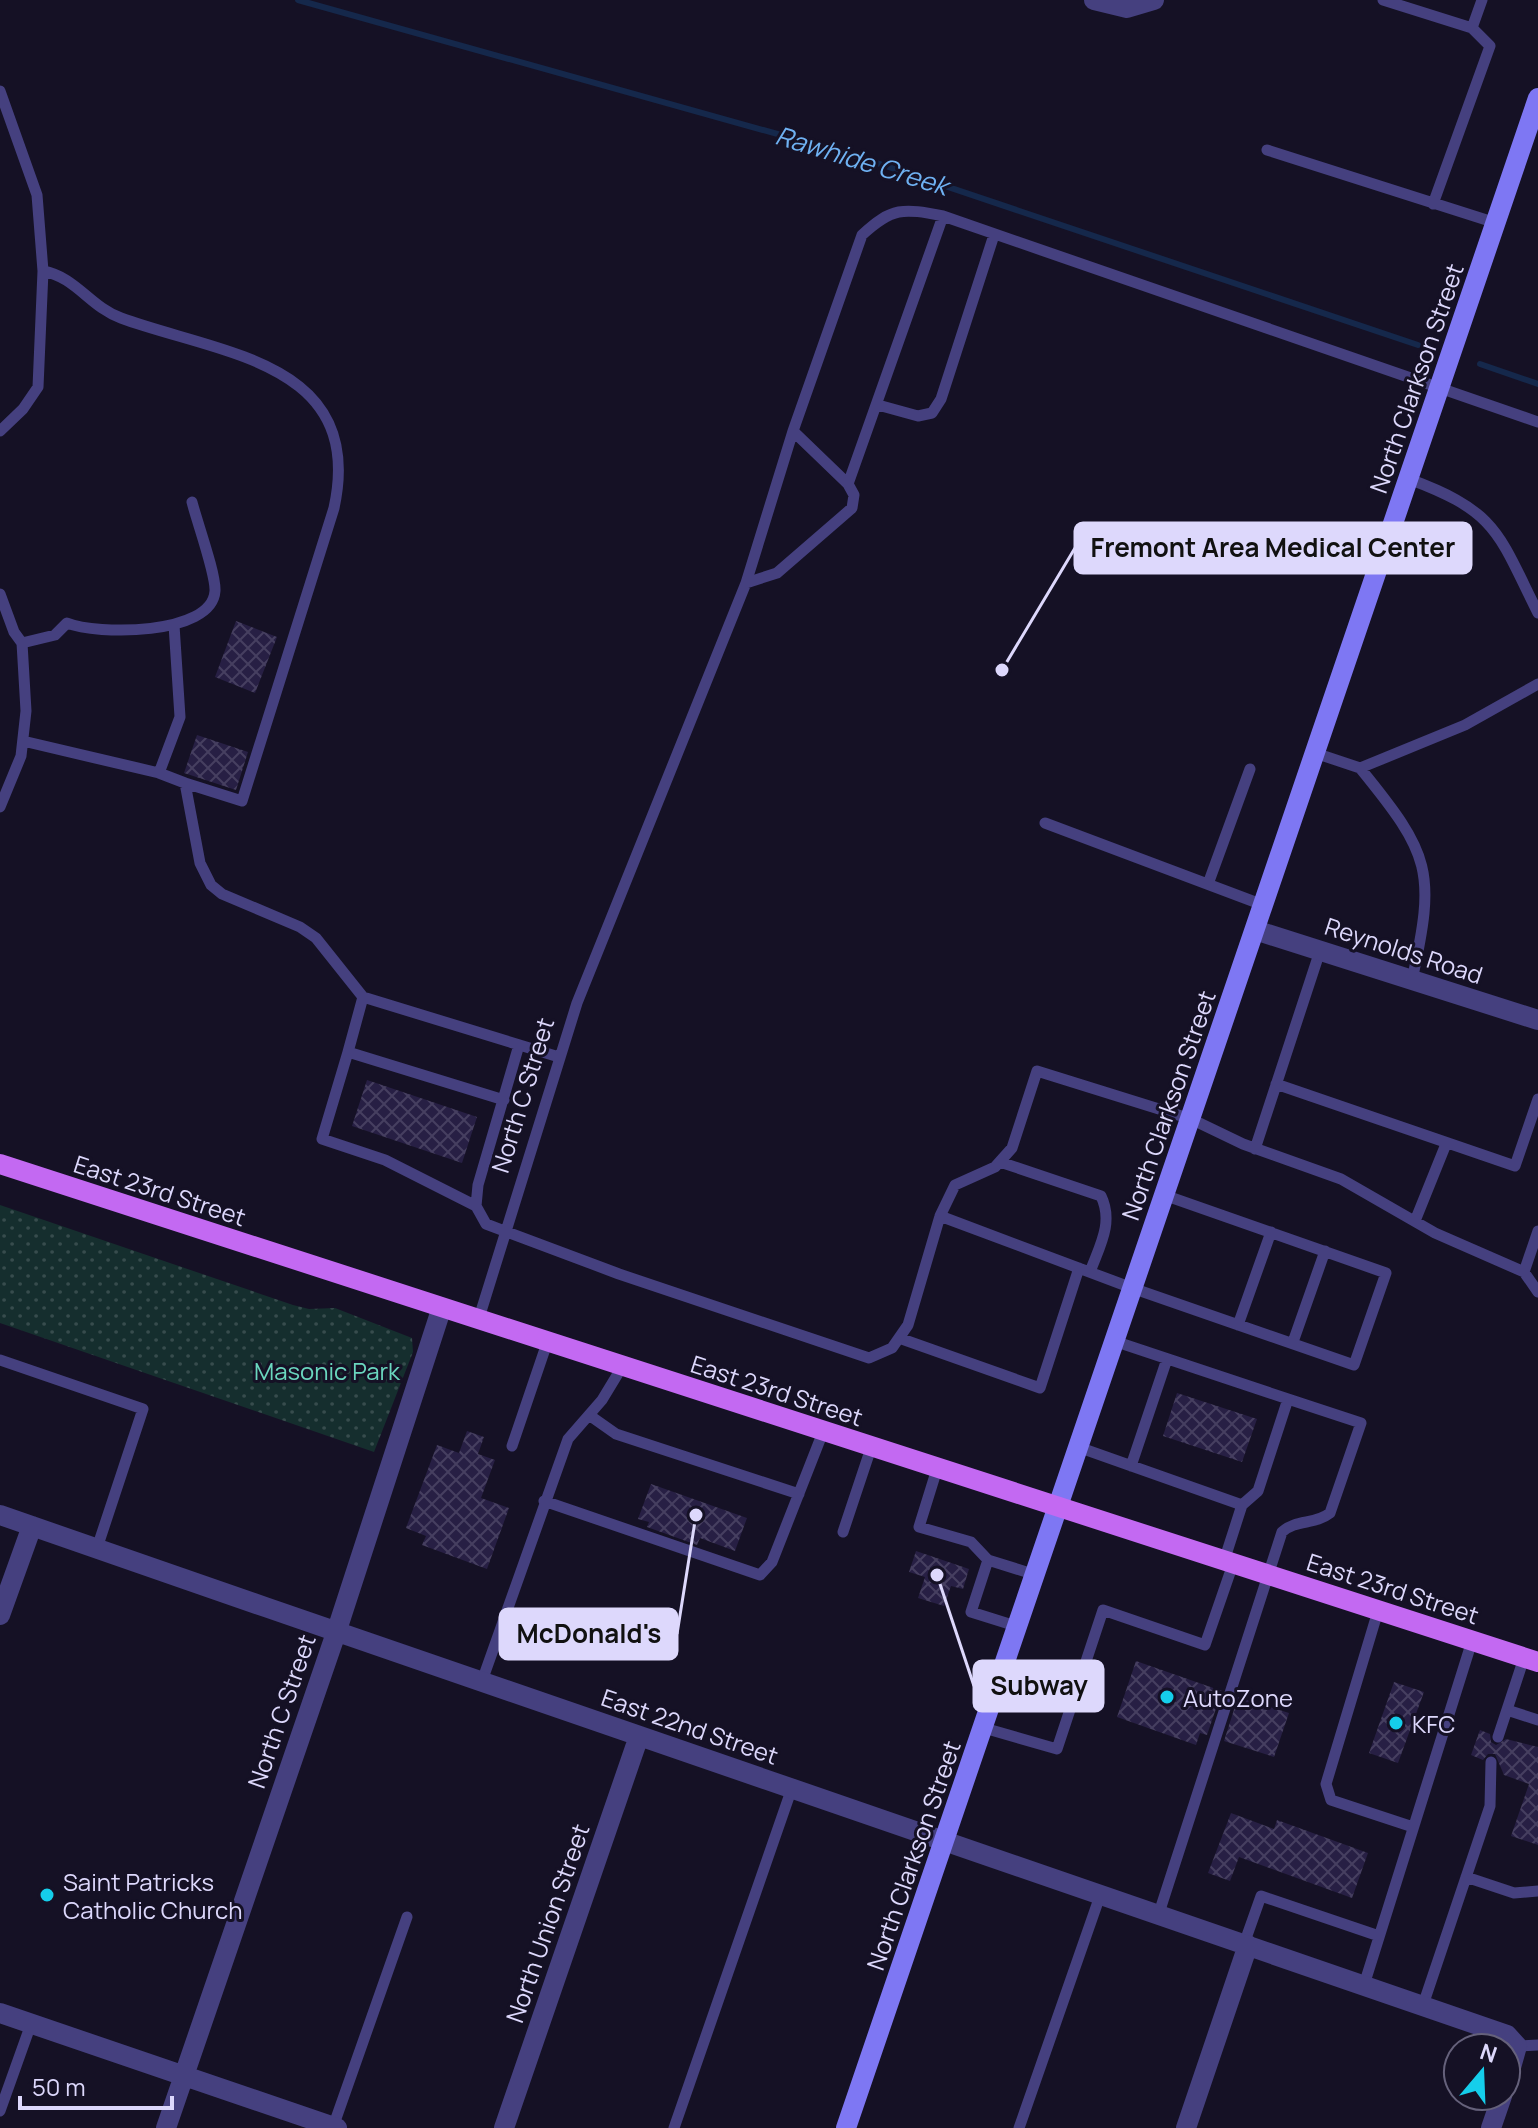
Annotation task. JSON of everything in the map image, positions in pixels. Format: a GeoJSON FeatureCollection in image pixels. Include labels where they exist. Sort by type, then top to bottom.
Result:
{"type":"FeatureCollection","features":[{"type":"Feature","properties":{"kind":"main road","name":"East 23rd Street"},"geometry":{"type":"LineString","coordinates":[[0,1164],[441,1310],[1531,1660]]}},
{"type":"Feature","properties":{"kind":"street"},"geometry":{"type":"LineString","coordinates":[[1094,0],[1127,8],[1154,0]]}},
{"type":"Feature","properties":{"kind":"street","name":"North Clarkson Street"},"geometry":{"type":"LineString","coordinates":[[846,2128],[1538,98]]}},
{"type":"Feature","properties":{"kind":"street","name":"Reynolds Road"},"geometry":{"type":"LineString","coordinates":[[1255,930],[1412,980],[1536,1015]]}},
{"type":"Feature","properties":{"kind":"street","name":"North C Street"},"geometry":{"type":"LineString","coordinates":[[166,2128],[336,1633],[441,1310]]}},
{"type":"Feature","properties":{"kind":"street","name":"East 22nd Street"},"geometry":{"type":"LineString","coordinates":[[0,1515],[336,1633],[947,1838],[1499,2032]]}},
{"type":"Feature","properties":{"kind":"street"},"geometry":{"type":"LineString","coordinates":[[0,1615],[32,1526]]}},
{"type":"Feature","properties":{"kind":"street","name":"North Union Street"},"geometry":{"type":"LineString","coordinates":[[504,2128],[639,1736]]}},
{"type":"Feature","properties":{"kind":"street"},"geometry":{"type":"LineString","coordinates":[[1186,2128],[1246,1944]]}},
{"type":"Feature","properties":{"kind":"street"},"geometry":{"type":"LineString","coordinates":[[0,2013],[335,2127]]}},
{"type":"Feature","properties":{"kind":"lane"},"geometry":{"type":"LineString","coordinates":[[1383,0],[1472,28],[1490,46],[1433,204]]}},
{"type":"Feature","properties":{"kind":"lane"},"geometry":{"type":"LineString","coordinates":[[1472,28],[1482,0]]}},
{"type":"Feature","properties":{"kind":"lane"},"geometry":{"type":"LineString","coordinates":[[0,91],[37,195],[43,271],[38,387],[23,409],[0,431]]}},
{"type":"Feature","properties":{"kind":"lane"},"geometry":{"type":"LineString","coordinates":[[1267,150],[1496,223]]}},
{"type":"Feature","properties":{"kind":"lane","name":"North C Street"},"geometry":{"type":"LineString","coordinates":[[478,1321],[508,1233],[559,1057],[746,583],[793,431],[862,235],[883,215],[908,209],[943,216],[1538,422]]}},
{"type":"Feature","properties":{"kind":"lane"},"geometry":{"type":"LineString","coordinates":[[848,484],[943,216]]}},
{"type":"Feature","properties":{"kind":"lane"},"geometry":{"type":"LineString","coordinates":[[878,405],[918,416],[932,413],[941,399],[994,235]]}},
{"type":"Feature","properties":{"kind":"lane"},"geometry":{"type":"LineString","coordinates":[[23,741],[159,773],[242,801],[334,508],[340,468],[335,443],[321,412],[294,379],[216,347],[118,317],[98,306],[78,285],[59,274],[43,271]]}},
{"type":"Feature","properties":{"kind":"lane"},"geometry":{"type":"LineString","coordinates":[[746,583],[777,573],[852,508],[854,495],[848,484],[793,431]]}},
{"type":"Feature","properties":{"kind":"lane"},"geometry":{"type":"LineString","coordinates":[[1409,479],[1453,495],[1496,529],[1538,613]]}},
{"type":"Feature","properties":{"kind":"lane"},"geometry":{"type":"LineString","coordinates":[[22,643],[55,635],[67,623],[83,629],[174,625],[186,624],[206,612],[215,592],[192,502]]}},
{"type":"Feature","properties":{"kind":"lane"},"geometry":{"type":"LineString","coordinates":[[0,594],[14,632],[22,643],[26,711],[21,756],[0,807]]}},
{"type":"Feature","properties":{"kind":"lane"},"geometry":{"type":"LineString","coordinates":[[159,773],[180,717],[174,625]]}},
{"type":"Feature","properties":{"kind":"lane"},"geometry":{"type":"LineString","coordinates":[[1360,768],[1465,725],[1538,684]]}},
{"type":"Feature","properties":{"kind":"lane"},"geometry":{"type":"LineString","coordinates":[[1315,753],[1360,768],[1399,816],[1423,868],[1427,913],[1412,980]]}},
{"type":"Feature","properties":{"kind":"lane"},"geometry":{"type":"LineString","coordinates":[[1208,884],[1250,769]]}},
{"type":"Feature","properties":{"kind":"lane"},"geometry":{"type":"LineString","coordinates":[[185,783],[200,863],[211,885],[222,894],[300,927],[316,938],[363,997],[559,1057]]}},
{"type":"Feature","properties":{"kind":"lane"},"geometry":{"type":"LineString","coordinates":[[1045,823],[1263,905]]}},
{"type":"Feature","properties":{"kind":"lane"},"geometry":{"type":"LineString","coordinates":[[1255,1149],[1320,951]]}},
{"type":"Feature","properties":{"kind":"lane"},"geometry":{"type":"LineString","coordinates":[[363,997],[322,1139],[385,1160],[476,1206],[486,1224],[508,1233],[869,1358],[892,1348],[908,1325],[940,1216],[955,1185],[1000,1162],[1012,1148],[1037,1071],[1191,1119],[1255,1149],[1341,1179],[1415,1221],[1524,1272],[1538,1292]]}},
{"type":"Feature","properties":{"kind":"lane"},"geometry":{"type":"LineString","coordinates":[[476,1206],[478,1185],[519,1045]]}},
{"type":"Feature","properties":{"kind":"lane"},"geometry":{"type":"LineString","coordinates":[[348,1052],[504,1100]]}},
{"type":"Feature","properties":{"kind":"lane"},"geometry":{"type":"LineString","coordinates":[[1276,1084],[1515,1166],[1534,1127],[1538,1099]]}},
{"type":"Feature","properties":{"kind":"lane"},"geometry":{"type":"LineString","coordinates":[[1415,1221],[1446,1144]]}},
{"type":"Feature","properties":{"kind":"lane"},"geometry":{"type":"LineString","coordinates":[[899,1338],[1040,1388],[1084,1270],[1107,1226],[1108,1209],[1101,1196],[1000,1162]]}},
{"type":"Feature","properties":{"kind":"lane"},"geometry":{"type":"LineString","coordinates":[[940,1216],[1132,1288],[1354,1365],[1386,1273],[1164,1195]]}},
{"type":"Feature","properties":{"kind":"lane"},"geometry":{"type":"LineString","coordinates":[[1524,1272],[1538,1231]]}},
{"type":"Feature","properties":{"kind":"lane"},"geometry":{"type":"LineString","coordinates":[[1238,1325],[1271,1232]]}},
{"type":"Feature","properties":{"kind":"lane"},"geometry":{"type":"LineString","coordinates":[[1293,1342],[1325,1251]]}},
{"type":"Feature","properties":{"kind":"lane"},"geometry":{"type":"LineString","coordinates":[[1114,1341],[1361,1423],[1330,1513],[1321,1521],[1290,1524],[1282,1532],[1159,1913]]}},
{"type":"Feature","properties":{"kind":"lane"},"geometry":{"type":"LineString","coordinates":[[512,1446],[547,1343]]}},
{"type":"Feature","properties":{"kind":"lane"},"geometry":{"type":"LineString","coordinates":[[1131,1466],[1167,1359]]}},
{"type":"Feature","properties":{"kind":"lane"},"geometry":{"type":"LineString","coordinates":[[0,1360],[143,1409],[97,1548]]}},
{"type":"Feature","properties":{"kind":"lane"},"geometry":{"type":"LineString","coordinates":[[482,1681],[568,1439],[589,1415],[622,1367]]}},
{"type":"Feature","properties":{"kind":"lane"},"geometry":{"type":"LineString","coordinates":[[984,1728],[1057,1749],[1103,1610],[1205,1645],[1242,1505],[1258,1491],[1288,1399]]}},
{"type":"Feature","properties":{"kind":"lane"},"geometry":{"type":"LineString","coordinates":[[589,1415],[616,1434],[799,1494]]}},
{"type":"Feature","properties":{"kind":"lane"},"geometry":{"type":"LineString","coordinates":[[544,1501],[760,1575],[772,1562],[823,1432]]}},
{"type":"Feature","properties":{"kind":"lane"},"geometry":{"type":"LineString","coordinates":[[1078,1447],[1242,1505]]}},
{"type":"Feature","properties":{"kind":"lane"},"geometry":{"type":"LineString","coordinates":[[843,1532],[871,1448]]}},
{"type":"Feature","properties":{"kind":"lane"},"geometry":{"type":"LineString","coordinates":[[937,1469],[919,1527],[971,1542],[988,1560],[1036,1575]]}},
{"type":"Feature","properties":{"kind":"lane"},"geometry":{"type":"LineString","coordinates":[[988,1560],[971,1612],[1019,1627]]}},
{"type":"Feature","properties":{"kind":"lane"},"geometry":{"type":"LineString","coordinates":[[1378,1611],[1326,1784],[1331,1800],[1413,1827]]}},
{"type":"Feature","properties":{"kind":"lane"},"geometry":{"type":"LineString","coordinates":[[1364,1985],[1472,1641]]}},
{"type":"Feature","properties":{"kind":"lane"},"geometry":{"type":"LineString","coordinates":[[1498,1737],[1531,1660]]}},
{"type":"Feature","properties":{"kind":"lane"},"geometry":{"type":"LineString","coordinates":[[1507,1710],[1538,1720]]}},
{"type":"Feature","properties":{"kind":"lane"},"geometry":{"type":"LineString","coordinates":[[1423,2005],[1490,1806],[1491,1762]]}},
{"type":"Feature","properties":{"kind":"lane"},"geometry":{"type":"LineString","coordinates":[[674,2128],[792,1788]]}},
{"type":"Feature","properties":{"kind":"lane"},"geometry":{"type":"LineString","coordinates":[[1466,1877],[1521,1894],[1538,1891]]}},
{"type":"Feature","properties":{"kind":"lane"},"geometry":{"type":"LineString","coordinates":[[1019,2128],[1101,1893]]}},
{"type":"Feature","properties":{"kind":"lane"},"geometry":{"type":"LineString","coordinates":[[1246,1944],[1261,1896],[1379,1936]]}},
{"type":"Feature","properties":{"kind":"lane"},"geometry":{"type":"LineString","coordinates":[[335,2127],[407,1917]]}},
{"type":"Feature","properties":{"kind":"lane"},"geometry":{"type":"LineString","coordinates":[[0,2111],[31,2024]]}},
{"type":"Feature","properties":{"kind":"green space","name":"Masonic Park"},"geometry":{"type":"Polygon","coordinates":[[[0,1205],[293,1305],[309,1309],[335,1308],[412,1338],[413,1352],[374,1452],[0,1323],[0,1205]]]}},
{"type":"Feature","properties":{"kind":"building"},"geometry":{"type":"Polygon","coordinates":[[[236,621],[277,637],[255,693],[215,677],[236,621]]]}},
{"type":"Feature","properties":{"kind":"building"},"geometry":{"type":"Polygon","coordinates":[[[197,735],[248,752],[236,790],[184,773],[197,735]]]}},
{"type":"Feature","properties":{"kind":"building"},"geometry":{"type":"Polygon","coordinates":[[[367,1080],[477,1117],[462,1163],[352,1126],[367,1080]]]}},
{"type":"Feature","properties":{"kind":"building"},"geometry":{"type":"Polygon","coordinates":[[[1177,1393],[1257,1419],[1242,1462],[1163,1436],[1177,1393]]]}},
{"type":"Feature","properties":{"kind":"building"},"geometry":{"type":"Polygon","coordinates":[[[467,1431],[484,1437],[478,1454],[495,1460],[481,1498],[509,1508],[487,1569],[422,1545],[426,1536],[406,1528],[437,1445],[459,1453],[467,1431]]]}},
{"type":"Feature","properties":{"kind":"building"},"geometry":{"type":"Polygon","coordinates":[[[651,1484],[747,1518],[735,1551],[700,1538],[697,1545],[647,1527],[649,1522],[638,1519],[651,1484]]]}},
{"type":"Feature","properties":{"kind":"building"},"geometry":{"type":"Polygon","coordinates":[[[916,1551],[969,1569],[963,1589],[951,1586],[944,1606],[918,1598],[925,1577],[909,1572],[916,1551]]]}},
{"type":"Feature","properties":{"kind":"building"},"geometry":{"type":"Polygon","coordinates":[[[1136,1661],[1222,1691],[1207,1735],[1200,1733],[1196,1745],[1117,1717],[1136,1661]]]}},
{"type":"Feature","properties":{"kind":"building","name":"KFC"},"geometry":{"type":"Polygon","coordinates":[[[1394,1682],[1424,1692],[1398,1763],[1369,1753],[1394,1682]]]}},
{"type":"Feature","properties":{"kind":"building"},"geometry":{"type":"Polygon","coordinates":[[[1238,1697],[1289,1713],[1274,1757],[1224,1741],[1238,1697]]]}},
{"type":"Feature","properties":{"kind":"building"},"geometry":{"type":"Polygon","coordinates":[[[1480,1730],[1490,1734],[1491,1742],[1496,1745],[1506,1739],[1538,1747],[1538,1845],[1511,1836],[1529,1784],[1504,1775],[1495,1754],[1488,1754],[1483,1760],[1471,1755],[1480,1730]]]}},
{"type":"Feature","properties":{"kind":"building"},"geometry":{"type":"Polygon","coordinates":[[[1231,1813],[1274,1829],[1277,1820],[1368,1853],[1352,1898],[1239,1857],[1230,1881],[1208,1873],[1231,1813]]]}},
{"type":"Feature","properties":{"kind":"waterway","name":"Rawhide Creek"},"geometry":{"type":"LineString","coordinates":[[298,0],[856,156],[1418,345]]}},
{"type":"Feature","properties":{"kind":"waterway","name":"Rawhide Creek"},"geometry":{"type":"LineString","coordinates":[[1480,364],[1538,384]]}},
{"type":"Feature","properties":{"kind":"place","name":"Fremont Area Medical Center"},"geometry":{"type":"Point","coordinates":[1002,670]}},
{"type":"Feature","properties":{"kind":"place","name":"McDonald's"},"geometry":{"type":"Point","coordinates":[696,1515]}},
{"type":"Feature","properties":{"kind":"place","name":"Subway"},"geometry":{"type":"Point","coordinates":[937,1575]}},
{"type":"Feature","properties":{"kind":"place","name":"AutoZone"},"geometry":{"type":"Point","coordinates":[1167,1697]}},
{"type":"Feature","properties":{"kind":"place","name":"KFC"},"geometry":{"type":"Point","coordinates":[1396,1723]}},
{"type":"Feature","properties":{"kind":"place","name":"Saint Patricks Catholic Church"},"geometry":{"type":"Point","coordinates":[47,1895]}}]}
